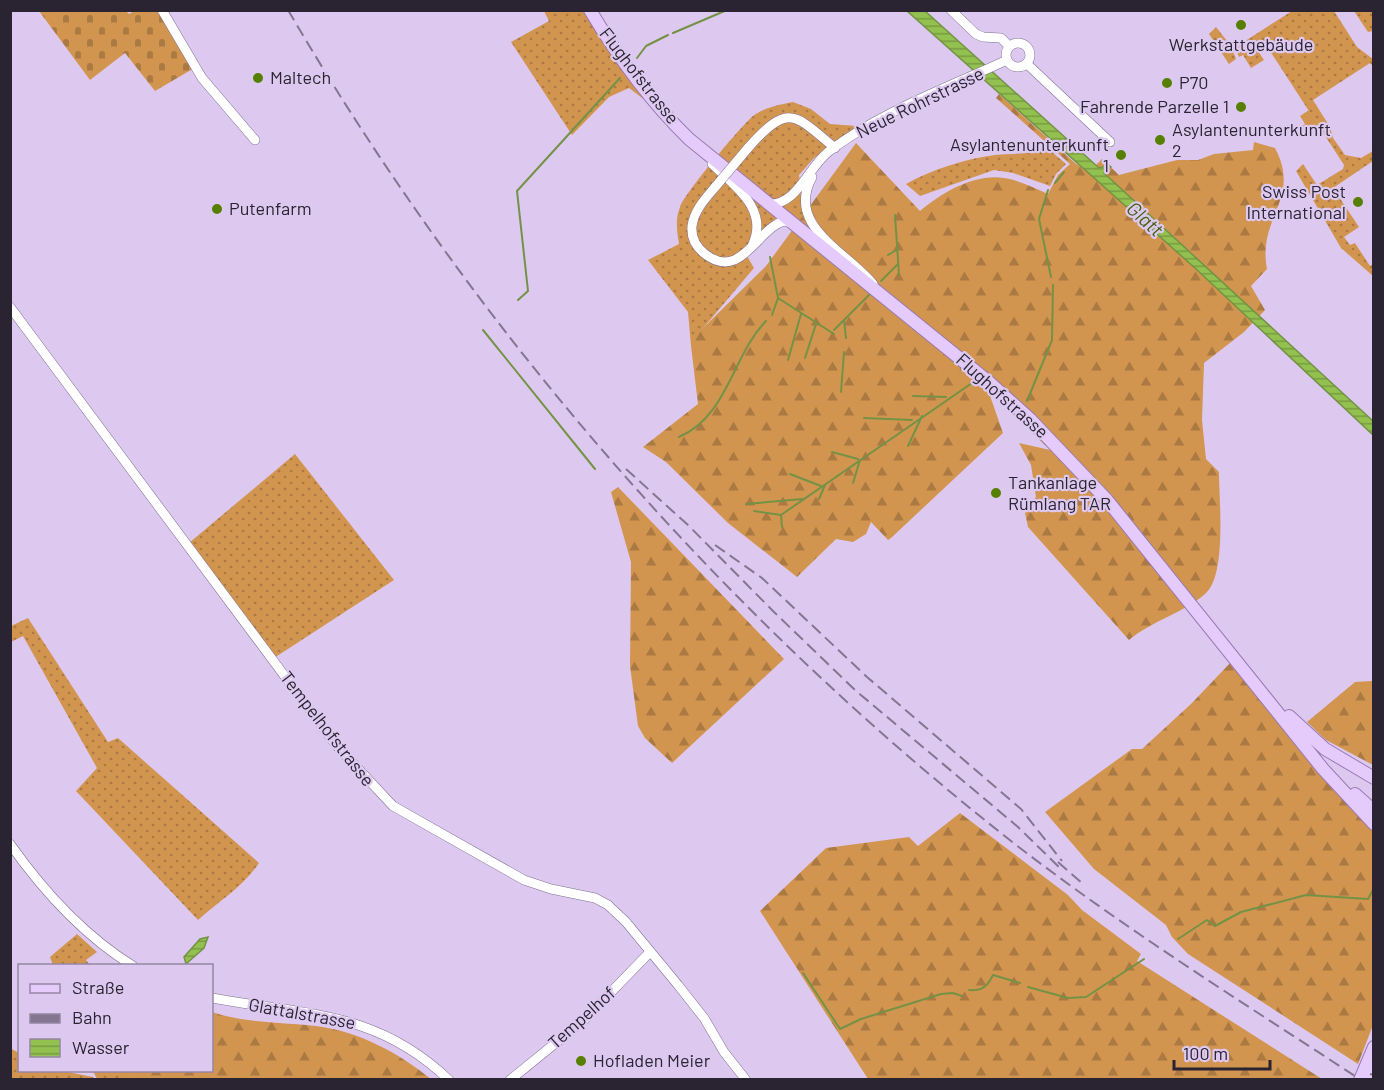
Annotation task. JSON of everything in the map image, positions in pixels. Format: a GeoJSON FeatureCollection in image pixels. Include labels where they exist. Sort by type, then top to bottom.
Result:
{"type":"FeatureCollection","features":[{"type":"Feature","properties":{"kind":"main road","name":"Flughofstrasse"},"geometry":{"type":"LineString","coordinates":[[590,10],[624,62],[664,113],[689,139],[983,377],[1035,423],[1107,500],[1317,762],[1374,824]]}},
{"type":"Feature","properties":{"kind":"main road"},"geometry":{"type":"LineString","coordinates":[[1227,647],[1238,654],[1326,764],[1374,811]]}},
{"type":"Feature","properties":{"kind":"main road"},"geometry":{"type":"LineString","coordinates":[[1289,716],[1325,749],[1374,778]]}},
{"type":"Feature","properties":{"kind":"main road"},"geometry":{"type":"LineString","coordinates":[[1360,1080],[1374,1047]]}},
{"type":"Feature","properties":{"kind":"main road"},"geometry":{"type":"LineString","coordinates":[[1369,1080],[1374,1070]]}},
{"type":"Feature","properties":{"kind":"street"},"geometry":{"type":"LineString","coordinates":[[162,10],[202,78],[255,140]]}},
{"type":"Feature","properties":{"kind":"street"},"geometry":{"type":"LineString","coordinates":[[951,10],[976,34],[982,37],[1001,38],[1009,46]]}},
{"type":"Feature","properties":{"kind":"street"},"geometry":{"type":"LineString","coordinates":[[1018,43],[1027,46],[1030,55],[1027,64],[1014,67],[1003,62],[1009,46],[1018,43]]}},
{"type":"Feature","properties":{"kind":"street","name":"Neue Rohrstrasse"},"geometry":{"type":"LineString","coordinates":[[769,204],[787,200],[816,165],[855,133],[1003,62]]}},
{"type":"Feature","properties":{"kind":"street"},"geometry":{"type":"LineString","coordinates":[[1027,64],[1110,142]]}},
{"type":"Feature","properties":{"kind":"street","name":"Neue Rohrstrasse"},"geometry":{"type":"LineString","coordinates":[[797,226],[778,222],[749,250],[736,259],[721,261],[705,254],[696,243],[692,229],[695,213],[748,148],[770,125],[792,118],[810,124],[835,148]]}},
{"type":"Feature","properties":{"kind":"street"},"geometry":{"type":"LineString","coordinates":[[689,139],[700,154],[746,197],[754,210],[757,231],[749,250]]}},
{"type":"Feature","properties":{"kind":"street","name":"Neue Rohrstrasse"},"geometry":{"type":"LineString","coordinates":[[835,148],[810,178],[804,201],[807,215],[819,234],[865,273],[884,297]]}},
{"type":"Feature","properties":{"kind":"street","name":"Tempelhofstrasse"},"geometry":{"type":"LineString","coordinates":[[10,307],[336,745],[380,795],[393,806],[524,880],[551,889],[595,898],[608,905],[704,1018],[724,1052],[746,1080]]}},
{"type":"Feature","properties":{"kind":"street"},"geometry":{"type":"LineString","coordinates":[[10,844],[44,889],[71,918],[105,947],[130,964]]}},
{"type":"Feature","properties":{"kind":"street","name":"Tempelhof"},"geometry":{"type":"LineString","coordinates":[[510,1080],[584,1020],[650,952]]}},
{"type":"Feature","properties":{"kind":"street","name":"Glattalstrasse"},"geometry":{"type":"LineString","coordinates":[[213,998],[324,1015],[363,1025],[403,1044],[449,1080]]}},
{"type":"Feature","properties":{"kind":"green space"},"geometry":{"type":"Polygon","coordinates":[[[125,10],[129,14],[134,11],[162,11],[196,67],[155,91],[125,53],[90,80],[39,11],[125,10]]]}},
{"type":"Feature","properties":{"kind":"green space"},"geometry":{"type":"Polygon","coordinates":[[[544,11],[585,11],[654,107],[629,88],[609,97],[572,135],[511,42],[549,21],[544,11]]]}},
{"type":"Feature","properties":{"kind":"green space"},"geometry":{"type":"Polygon","coordinates":[[[1292,11],[1334,11],[1357,47],[1373,59],[1373,66],[1370,63],[1313,100],[1330,127],[1333,138],[1345,155],[1361,158],[1373,151],[1373,161],[1333,188],[1359,227],[1344,237],[1350,245],[1355,243],[1370,266],[1373,264],[1373,276],[1341,248],[1296,171],[1303,164],[1317,185],[1343,169],[1344,165],[1268,48],[1258,51],[1264,60],[1251,68],[1243,55],[1239,57],[1237,52],[1239,45],[1292,11]]]}},
{"type":"Feature","properties":{"kind":"green space"},"geometry":{"type":"Polygon","coordinates":[[[1354,11],[1373,11],[1373,31],[1368,32],[1354,11]]]}},
{"type":"Feature","properties":{"kind":"green space"},"geometry":{"type":"Polygon","coordinates":[[[1216,27],[1231,46],[1236,59],[1229,64],[1209,34],[1216,27]]]}},
{"type":"Feature","properties":{"kind":"green space"},"geometry":{"type":"Polygon","coordinates":[[[999,94],[1075,163],[1089,172],[1102,159],[1119,175],[1177,160],[1198,160],[1214,154],[1253,150],[1254,142],[1275,148],[1282,166],[1284,181],[1282,195],[1268,235],[1267,269],[1251,286],[1265,310],[1244,332],[1204,363],[1202,420],[1206,459],[1219,472],[1219,555],[1212,585],[1205,594],[1187,607],[1147,627],[1129,640],[1028,527],[1025,513],[1036,497],[1031,465],[1019,443],[1050,450],[988,390],[1003,433],[891,538],[888,540],[871,522],[866,534],[853,542],[836,539],[797,577],[728,523],[666,462],[643,447],[698,404],[691,346],[698,333],[766,266],[856,143],[920,211],[948,191],[970,181],[993,177],[1010,179],[1048,194],[1058,175],[1070,164],[996,98],[999,94]]]}},
{"type":"Feature","properties":{"kind":"green space"},"geometry":{"type":"Polygon","coordinates":[[[793,102],[811,109],[830,124],[857,126],[814,158],[799,175],[804,216],[811,229],[783,210],[760,237],[743,249],[754,268],[699,333],[691,346],[688,312],[648,260],[679,244],[677,221],[680,207],[691,189],[747,122],[763,110],[793,102]]]}},
{"type":"Feature","properties":{"kind":"green space"},"geometry":{"type":"Polygon","coordinates":[[[1309,110],[1320,128],[1312,133],[1309,130],[1305,132],[1302,126],[1305,124],[1300,116],[1309,110]]]}},
{"type":"Feature","properties":{"kind":"green space"},"geometry":{"type":"Polygon","coordinates":[[[1045,146],[1066,164],[1056,174],[1050,186],[1013,173],[994,170],[920,196],[906,184],[938,169],[961,162],[995,155],[1027,153],[1045,146]]]}},
{"type":"Feature","properties":{"kind":"green space"},"geometry":{"type":"Polygon","coordinates":[[[295,454],[394,580],[274,658],[189,543],[295,454]]]}},
{"type":"Feature","properties":{"kind":"green space"},"geometry":{"type":"Polygon","coordinates":[[[618,487],[784,659],[672,763],[645,738],[638,726],[630,666],[631,562],[611,492],[618,487]]]}},
{"type":"Feature","properties":{"kind":"green space"},"geometry":{"type":"Polygon","coordinates":[[[28,618],[108,742],[118,738],[259,863],[238,887],[198,920],[76,791],[97,768],[23,636],[11,642],[11,626],[28,618]]]}},
{"type":"Feature","properties":{"kind":"green space"},"geometry":{"type":"Polygon","coordinates":[[[1232,661],[1319,774],[1322,773],[1373,831],[1373,1025],[1358,1064],[1188,954],[1172,937],[1166,925],[1094,869],[1045,812],[1132,749],[1142,749],[1192,703],[1232,661]]]}},
{"type":"Feature","properties":{"kind":"green space"},"geometry":{"type":"Polygon","coordinates":[[[1372,681],[1374,684],[1373,765],[1326,740],[1307,722],[1355,682],[1372,681]]]}},
{"type":"Feature","properties":{"kind":"green space"},"geometry":{"type":"Polygon","coordinates":[[[960,813],[1141,954],[1137,961],[1322,1079],[868,1079],[760,911],[826,848],[909,837],[918,846],[960,813]]]}},
{"type":"Feature","properties":{"kind":"green space"},"geometry":{"type":"Polygon","coordinates":[[[77,934],[97,952],[86,960],[89,964],[53,964],[50,957],[77,934]]]}},
{"type":"Feature","properties":{"kind":"green space"},"geometry":{"type":"Polygon","coordinates":[[[213,1012],[263,1022],[316,1026],[347,1033],[392,1052],[431,1079],[121,1079],[136,1072],[213,1072],[213,1012]]]}},
{"type":"Feature","properties":{"kind":"green space"},"geometry":{"type":"Polygon","coordinates":[[[10,1048],[18,1052],[18,1072],[68,1072],[94,1079],[11,1079],[10,1048]]]}},
{"type":"Feature","properties":{"kind":"green space"},"geometry":{"type":"Polygon","coordinates":[[[94,1072],[136,1072],[121,1080],[97,1079],[94,1072]]]}},
{"type":"Feature","properties":{"kind":"water","name":"Glatt"},"geometry":{"type":"Polygon","coordinates":[[[907,11],[925,11],[1099,168],[1109,165],[1111,167],[1104,173],[1373,421],[1373,435],[1196,269],[907,11]]]}},
{"type":"Feature","properties":{"kind":"water"},"geometry":{"type":"Polygon","coordinates":[[[208,937],[204,948],[186,964],[184,957],[200,939],[208,937]]]}},
{"type":"Feature","properties":{"kind":"waterway"},"geometry":{"type":"LineString","coordinates":[[673,33],[727,10]]}},
{"type":"Feature","properties":{"kind":"waterway"},"geometry":{"type":"LineString","coordinates":[[637,58],[646,46],[668,35]]}},
{"type":"Feature","properties":{"kind":"waterway"},"geometry":{"type":"LineString","coordinates":[[518,300],[528,291],[517,191],[620,78]]}},
{"type":"Feature","properties":{"kind":"waterway"},"geometry":{"type":"LineString","coordinates":[[1055,183],[1064,172]]}},
{"type":"Feature","properties":{"kind":"waterway"},"geometry":{"type":"LineString","coordinates":[[1048,190],[1039,219],[1051,277]]}},
{"type":"Feature","properties":{"kind":"waterway"},"geometry":{"type":"LineString","coordinates":[[895,215],[899,275]]}},
{"type":"Feature","properties":{"kind":"waterway"},"geometry":{"type":"LineString","coordinates":[[888,255],[898,249]]}},
{"type":"Feature","properties":{"kind":"waterway"},"geometry":{"type":"LineString","coordinates":[[770,257],[778,298],[772,315]]}},
{"type":"Feature","properties":{"kind":"waterway"},"geometry":{"type":"LineString","coordinates":[[881,281],[898,264]]}},
{"type":"Feature","properties":{"kind":"waterway"},"geometry":{"type":"LineString","coordinates":[[1027,401],[1052,340],[1053,285]]}},
{"type":"Feature","properties":{"kind":"waterway"},"geometry":{"type":"LineString","coordinates":[[834,330],[869,295]]}},
{"type":"Feature","properties":{"kind":"waterway"},"geometry":{"type":"LineString","coordinates":[[778,298],[834,334]]}},
{"type":"Feature","properties":{"kind":"waterway"},"geometry":{"type":"LineString","coordinates":[[788,360],[801,314]]}},
{"type":"Feature","properties":{"kind":"waterway"},"geometry":{"type":"LineString","coordinates":[[844,320],[846,338]]}},
{"type":"Feature","properties":{"kind":"waterway"},"geometry":{"type":"LineString","coordinates":[[679,437],[708,415],[719,400],[745,351],[766,321]]}},
{"type":"Feature","properties":{"kind":"waterway"},"geometry":{"type":"LineString","coordinates":[[805,358],[816,324]]}},
{"type":"Feature","properties":{"kind":"waterway"},"geometry":{"type":"LineString","coordinates":[[483,330],[595,469]]}},
{"type":"Feature","properties":{"kind":"waterway"},"geometry":{"type":"LineString","coordinates":[[841,392],[844,352]]}},
{"type":"Feature","properties":{"kind":"waterway"},"geometry":{"type":"LineString","coordinates":[[754,511],[781,515],[972,383]]}},
{"type":"Feature","properties":{"kind":"waterway"},"geometry":{"type":"LineString","coordinates":[[913,396],[946,397]]}},
{"type":"Feature","properties":{"kind":"waterway"},"geometry":{"type":"LineString","coordinates":[[908,446],[922,416]]}},
{"type":"Feature","properties":{"kind":"waterway"},"geometry":{"type":"LineString","coordinates":[[864,418],[912,420]]}},
{"type":"Feature","properties":{"kind":"waterway"},"geometry":{"type":"LineString","coordinates":[[832,452],[858,459]]}},
{"type":"Feature","properties":{"kind":"waterway"},"geometry":{"type":"LineString","coordinates":[[853,483],[860,460]]}},
{"type":"Feature","properties":{"kind":"waterway"},"geometry":{"type":"LineString","coordinates":[[790,474],[821,486]]}},
{"type":"Feature","properties":{"kind":"waterway"},"geometry":{"type":"LineString","coordinates":[[819,499],[825,485]]}},
{"type":"Feature","properties":{"kind":"waterway"},"geometry":{"type":"LineString","coordinates":[[746,504],[803,499]]}},
{"type":"Feature","properties":{"kind":"waterway"},"geometry":{"type":"LineString","coordinates":[[781,515],[782,527]]}},
{"type":"Feature","properties":{"kind":"waterway"},"geometry":{"type":"LineString","coordinates":[[1178,939],[1207,920],[1215,926],[1241,912],[1306,895],[1368,899],[1374,888]]}},
{"type":"Feature","properties":{"kind":"waterway"},"geometry":{"type":"LineString","coordinates":[[1028,987],[1068,998],[1086,997],[1144,959]]}},
{"type":"Feature","properties":{"kind":"waterway"},"geometry":{"type":"LineString","coordinates":[[803,973],[840,1029],[861,1019],[941,994],[953,993],[962,996]]}},
{"type":"Feature","properties":{"kind":"waterway"},"geometry":{"type":"LineString","coordinates":[[969,990],[984,987],[993,975],[1020,983]]}},
{"type":"Feature","properties":{"kind":"railway"},"geometry":{"type":"LineString","coordinates":[[288,10],[361,128],[439,243],[522,353],[610,460],[704,562],[802,660],[904,753],[1053,873],[1183,964],[1361,1080]]}},
{"type":"Feature","properties":{"kind":"railway"},"geometry":{"type":"LineString","coordinates":[[626,469],[689,526],[855,690],[1018,827],[1062,870]]}},
{"type":"Feature","properties":{"kind":"railway"},"geometry":{"type":"LineString","coordinates":[[715,545],[762,578],[867,677],[1021,809],[1062,861]]}},
{"type":"Feature","properties":{"kind":"railway"},"geometry":{"type":"LineString","coordinates":[[1058,862],[1083,884]]}},
{"type":"Feature","properties":{"kind":"railway"},"geometry":{"type":"LineString","coordinates":[[1370,1074],[1374,1075]]}},
{"type":"Feature","properties":{"kind":"place","name":"Werkstattgebäude"},"geometry":{"type":"Point","coordinates":[1241,25]}},
{"type":"Feature","properties":{"kind":"place","name":"Maltech"},"geometry":{"type":"Point","coordinates":[258,78]}},
{"type":"Feature","properties":{"kind":"place","name":"P70"},"geometry":{"type":"Point","coordinates":[1167,83]}},
{"type":"Feature","properties":{"kind":"place","name":"Fahrende Parzelle 1"},"geometry":{"type":"Point","coordinates":[1241,107]}},
{"type":"Feature","properties":{"kind":"place","name":"Asylantenunterkunft 2"},"geometry":{"type":"Point","coordinates":[1160,140]}},
{"type":"Feature","properties":{"kind":"place","name":"Asylantenunterkunft 1"},"geometry":{"type":"Point","coordinates":[1121,155]}},
{"type":"Feature","properties":{"kind":"place","name":"Swiss Post International"},"geometry":{"type":"Point","coordinates":[1358,202]}},
{"type":"Feature","properties":{"kind":"place","name":"Putenfarm"},"geometry":{"type":"Point","coordinates":[217,209]}},
{"type":"Feature","properties":{"kind":"place","name":"Tankanlage Rümlang TAR"},"geometry":{"type":"Point","coordinates":[996,493]}},
{"type":"Feature","properties":{"kind":"place","name":"Hofladen Meier"},"geometry":{"type":"Point","coordinates":[581,1061]}}]}
